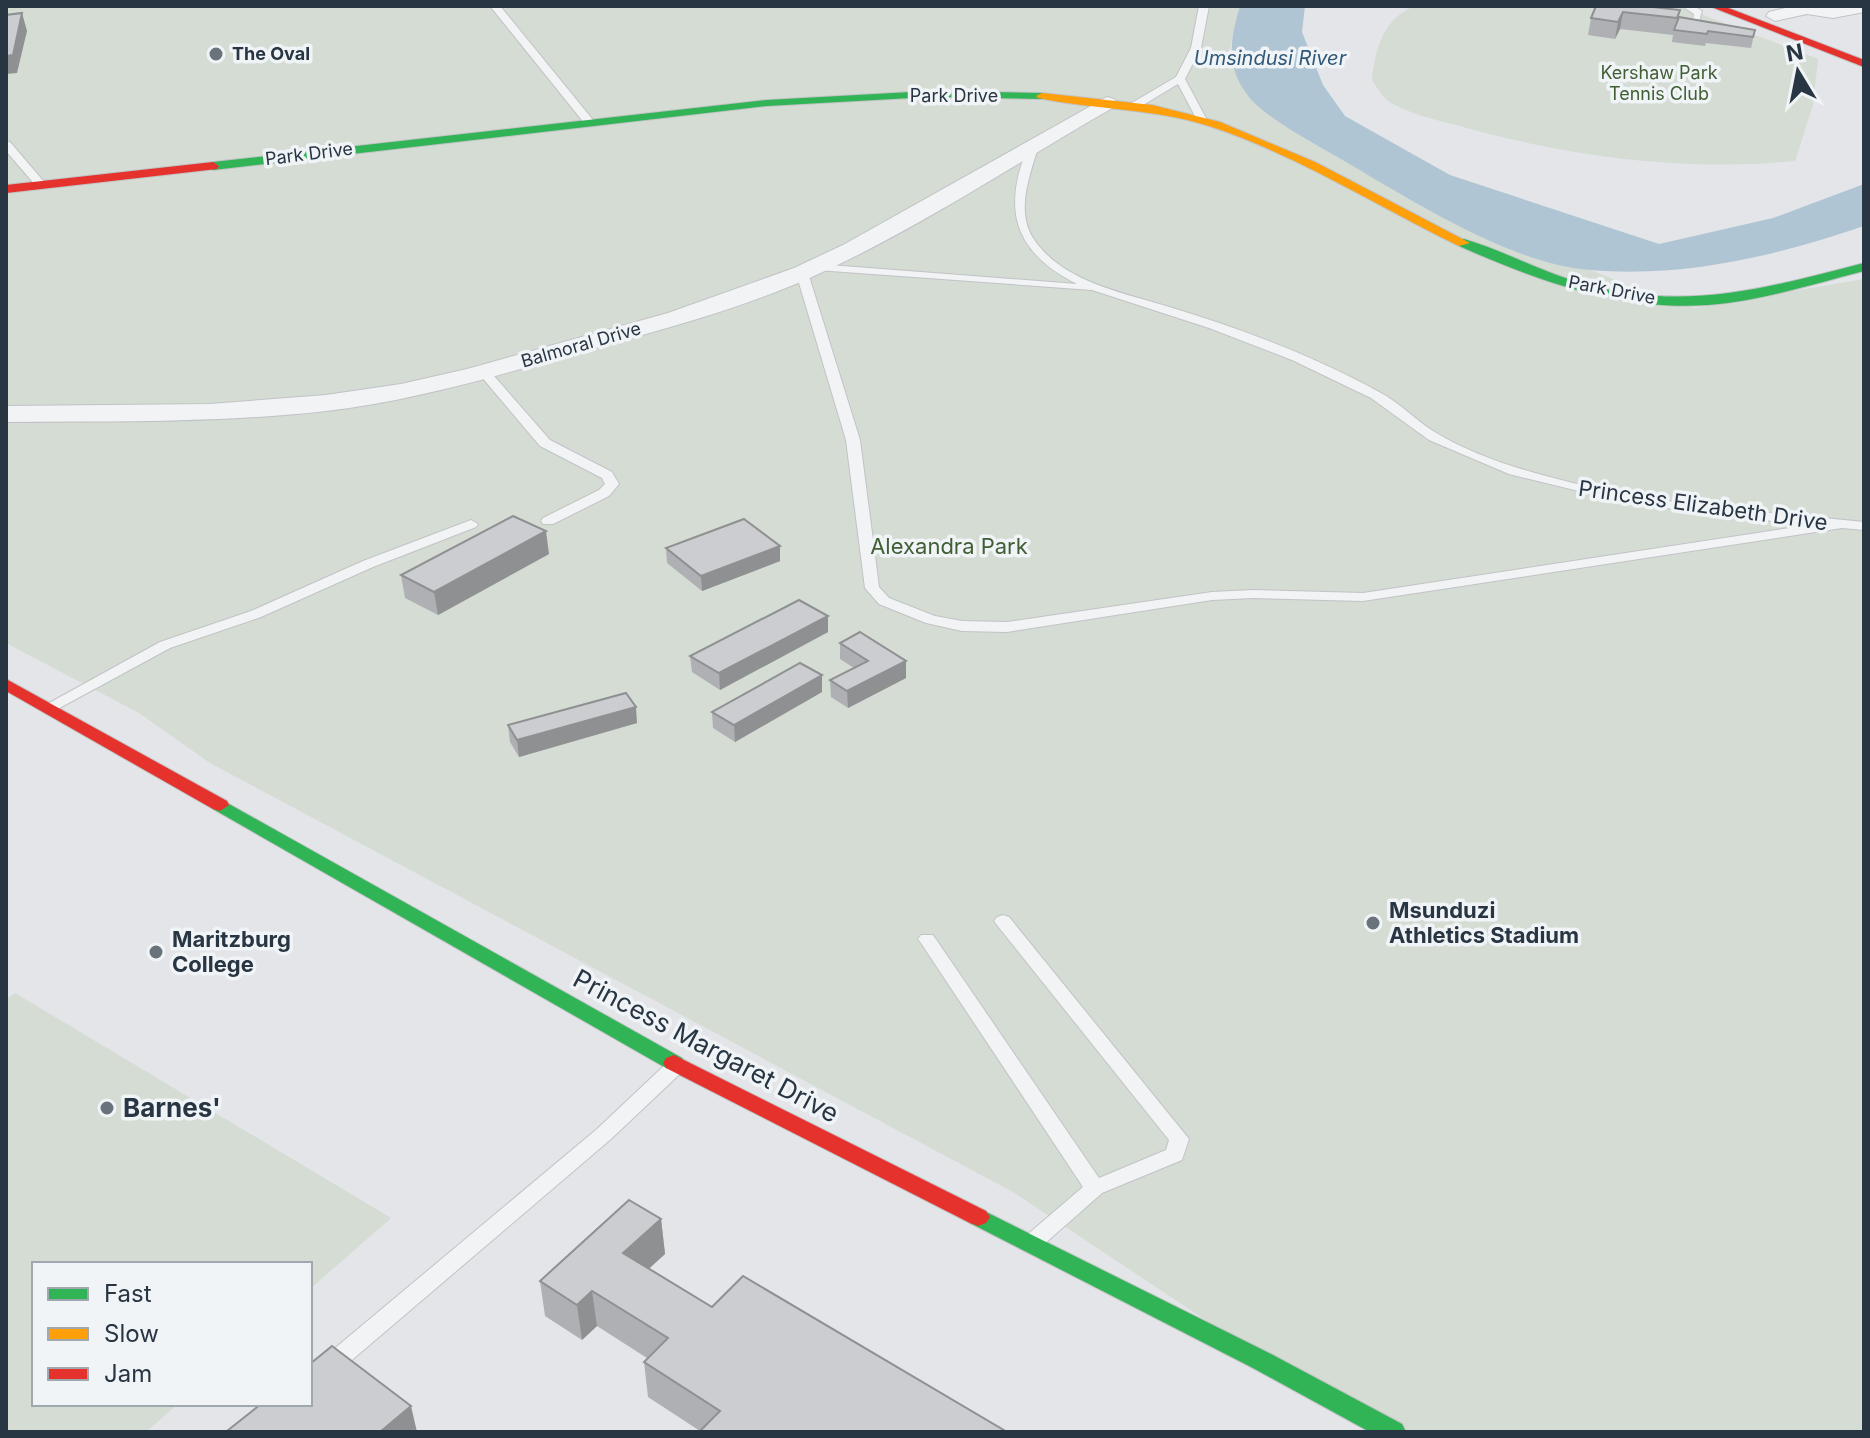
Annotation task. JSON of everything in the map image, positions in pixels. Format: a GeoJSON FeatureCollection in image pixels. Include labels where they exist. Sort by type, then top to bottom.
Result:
{"type":"FeatureCollection","features":[{"type":"Feature","properties":{"kind":"street"},"geometry":{"type":"LineString","coordinates":[[1714,6],[1864,64]]}},
{"type":"Feature","properties":{"kind":"street"},"geometry":{"type":"LineString","coordinates":[[1750,6],[1864,43]]}},
{"type":"Feature","properties":{"kind":"street"},"geometry":{"type":"LineString","coordinates":[[1819,48],[1769,21],[1775,16],[1812,7],[1833,13],[1864,7]]}},
{"type":"Feature","properties":{"kind":"street","name":"Park Drive"},"geometry":{"type":"LineString","coordinates":[[6,189],[767,103],[885,96],[1001,95],[1134,106],[1202,120],[1302,164],[1472,248],[1589,289],[1645,299],[1709,301],[1864,267]]}},
{"type":"Feature","properties":{"kind":"street","name":"Balmoral Drive"},"geometry":{"type":"LineString","coordinates":[[6,414],[262,410],[401,392],[688,315],[809,270],[1107,103]]}},
{"type":"Feature","properties":{"kind":"street","name":"Princess Margaret Drive"},"geometry":{"type":"LineString","coordinates":[[6,684],[678,1065],[1262,1361],[1393,1432]]}},
{"type":"Feature","properties":{"kind":"lane"},"geometry":{"type":"LineString","coordinates":[[495,6],[589,122]]}},
{"type":"Feature","properties":{"kind":"lane"},"geometry":{"type":"LineString","coordinates":[[1134,106],[1180,79],[1196,48],[1204,6]]}},
{"type":"Feature","properties":{"kind":"lane"},"geometry":{"type":"LineString","coordinates":[[1687,6],[1699,13],[1695,23]]}},
{"type":"Feature","properties":{"kind":"lane"},"geometry":{"type":"LineString","coordinates":[[1180,79],[1202,120]]}},
{"type":"Feature","properties":{"kind":"lane"},"geometry":{"type":"LineString","coordinates":[[6,144],[41,185]]}},
{"type":"Feature","properties":{"kind":"lane","name":"Princess Elizabeth Drive"},"geometry":{"type":"LineString","coordinates":[[1034,144],[1018,206],[1027,237],[1040,254],[1061,271],[1097,288],[1209,321],[1281,352],[1396,407],[1432,436],[1539,479],[1604,496],[1864,526]]}},
{"type":"Feature","properties":{"kind":"lane"},"geometry":{"type":"LineString","coordinates":[[1097,288],[809,270],[853,440],[872,588],[884,601],[931,620],[962,626],[1007,627],[1212,596],[1363,597],[1841,524]]}},
{"type":"Feature","properties":{"kind":"lane"},"geometry":{"type":"LineString","coordinates":[[484,372],[545,443],[607,475],[612,484],[604,493],[548,521]]}},
{"type":"Feature","properties":{"kind":"lane"},"geometry":{"type":"LineString","coordinates":[[48,708],[165,645],[256,614],[368,564],[471,524]]}},
{"type":"Feature","properties":{"kind":"lane"},"geometry":{"type":"LineString","coordinates":[[1003,921],[1179,1139],[1175,1155],[1095,1188],[1031,1244]]}},
{"type":"Feature","properties":{"kind":"lane"},"geometry":{"type":"LineString","coordinates":[[927,939],[1095,1188]]}},
{"type":"Feature","properties":{"kind":"lane"},"geometry":{"type":"LineString","coordinates":[[312,1380],[604,1134],[678,1065]]}},
{"type":"Feature","properties":{"kind":"green space","name":"Alexandra Park"},"geometry":{"type":"Polygon","coordinates":[[[6,6],[1240,6],[1229,52],[1304,138],[1422,206],[1510,249],[1557,264],[1590,270],[1682,306],[1696,308],[1864,279],[1864,1432],[1374,1432],[1013,1192],[210,763],[139,713],[6,643],[6,6]]]}},
{"type":"Feature","properties":{"kind":"green space","name":"Kershaw Park Tennis Club"},"geometry":{"type":"Polygon","coordinates":[[[1415,6],[1680,6],[1818,59],[1813,105],[1795,161],[1710,164],[1624,159],[1497,136],[1401,108],[1387,100],[1379,90],[1372,80],[1373,69],[1378,47],[1388,27],[1404,11],[1415,6]]]}},
{"type":"Feature","properties":{"kind":"green space","name":"Barnes'"},"geometry":{"type":"Polygon","coordinates":[[[15,993],[391,1218],[312,1287],[312,1262],[32,1262],[32,1406],[176,1406],[146,1432],[6,1432],[6,999],[15,993]]]}},
{"type":"Feature","properties":{"kind":"water","name":"Umsindusi River"},"geometry":{"type":"Polygon","coordinates":[[[1240,6],[1305,6],[1302,32],[1323,85],[1345,116],[1450,175],[1659,244],[1773,218],[1864,184],[1864,226],[1798,247],[1695,268],[1626,272],[1591,270],[1527,256],[1428,210],[1291,130],[1257,105],[1241,86],[1233,64],[1232,42],[1240,6]]]}},
{"type":"Feature","properties":{"kind":"building"},"geometry":{"type":"Polygon","coordinates":[[[1596,6],[1680,10],[1677,18],[1623,12],[1618,22],[1591,18],[1596,6]]]}},
{"type":"Feature","properties":{"kind":"building"},"geometry":{"type":"Polygon","coordinates":[[[22,13],[13,55],[6,56],[6,15],[22,13]]]}},
{"type":"Feature","properties":{"kind":"building"},"geometry":{"type":"Polygon","coordinates":[[[1679,17],[1755,30],[1753,37],[1674,30],[1679,17]]]}},
{"type":"Feature","properties":{"kind":"building"},"geometry":{"type":"Polygon","coordinates":[[[513,516],[546,531],[434,592],[401,575],[513,516]]]}},
{"type":"Feature","properties":{"kind":"building"},"geometry":{"type":"Polygon","coordinates":[[[744,519],[780,546],[701,576],[666,548],[744,519]]]}},
{"type":"Feature","properties":{"kind":"building"},"geometry":{"type":"Polygon","coordinates":[[[799,600],[828,616],[719,673],[690,656],[799,600]]]}},
{"type":"Feature","properties":{"kind":"building"},"geometry":{"type":"Polygon","coordinates":[[[860,632],[906,661],[847,691],[830,680],[868,661],[840,643],[860,632]]]}},
{"type":"Feature","properties":{"kind":"building"},"geometry":{"type":"Polygon","coordinates":[[[800,663],[822,675],[734,725],[712,712],[800,663]]]}},
{"type":"Feature","properties":{"kind":"building"},"geometry":{"type":"Polygon","coordinates":[[[626,693],[636,707],[517,740],[508,725],[626,693]]]}},
{"type":"Feature","properties":{"kind":"building"},"geometry":{"type":"Polygon","coordinates":[[[629,1200],[661,1219],[623,1253],[712,1307],[743,1276],[1007,1432],[699,1432],[720,1411],[644,1362],[668,1338],[592,1291],[577,1305],[540,1281],[629,1200]]]}},
{"type":"Feature","properties":{"kind":"building"},"geometry":{"type":"Polygon","coordinates":[[[332,1346],[411,1406],[380,1432],[227,1431],[258,1406],[312,1406],[312,1362],[332,1346]]]}},
{"type":"Feature","properties":{"kind":"traffic: fast"},"geometry":{"type":"LineString","coordinates":[[213,166],[767,103],[929,94],[1042,96]]}},
{"type":"Feature","properties":{"kind":"traffic: fast"},"geometry":{"type":"LineString","coordinates":[[1464,243],[1522,268],[1583,288],[1645,300],[1676,302],[1748,296],[1864,267]]}},
{"type":"Feature","properties":{"kind":"traffic: fast"},"geometry":{"type":"LineString","coordinates":[[220,805],[674,1063]]}},
{"type":"Feature","properties":{"kind":"traffic: fast"},"geometry":{"type":"LineString","coordinates":[[978,1217],[1262,1361],[1393,1432]]}},
{"type":"Feature","properties":{"kind":"traffic: slow"},"geometry":{"type":"LineString","coordinates":[[1042,96],[1152,109],[1216,124],[1280,150],[1464,243]]}},
{"type":"Feature","properties":{"kind":"traffic: jam"},"geometry":{"type":"LineString","coordinates":[[1714,6],[1864,64]]}},
{"type":"Feature","properties":{"kind":"traffic: jam"},"geometry":{"type":"LineString","coordinates":[[6,189],[213,166]]}},
{"type":"Feature","properties":{"kind":"traffic: jam"},"geometry":{"type":"LineString","coordinates":[[6,684],[220,805]]}},
{"type":"Feature","properties":{"kind":"traffic: jam"},"geometry":{"type":"LineString","coordinates":[[674,1063],[978,1217]]}},
{"type":"Feature","properties":{"kind":"place","name":"The Oval"},"geometry":{"type":"Point","coordinates":[216,54]}},
{"type":"Feature","properties":{"kind":"place","name":"Msunduzi Athletics Stadium"},"geometry":{"type":"Point","coordinates":[1373,923]}},
{"type":"Feature","properties":{"kind":"place","name":"Maritzburg College"},"geometry":{"type":"Point","coordinates":[156,952]}},
{"type":"Feature","properties":{"kind":"place","name":"Barnes'"},"geometry":{"type":"Point","coordinates":[107,1108]}}]}
